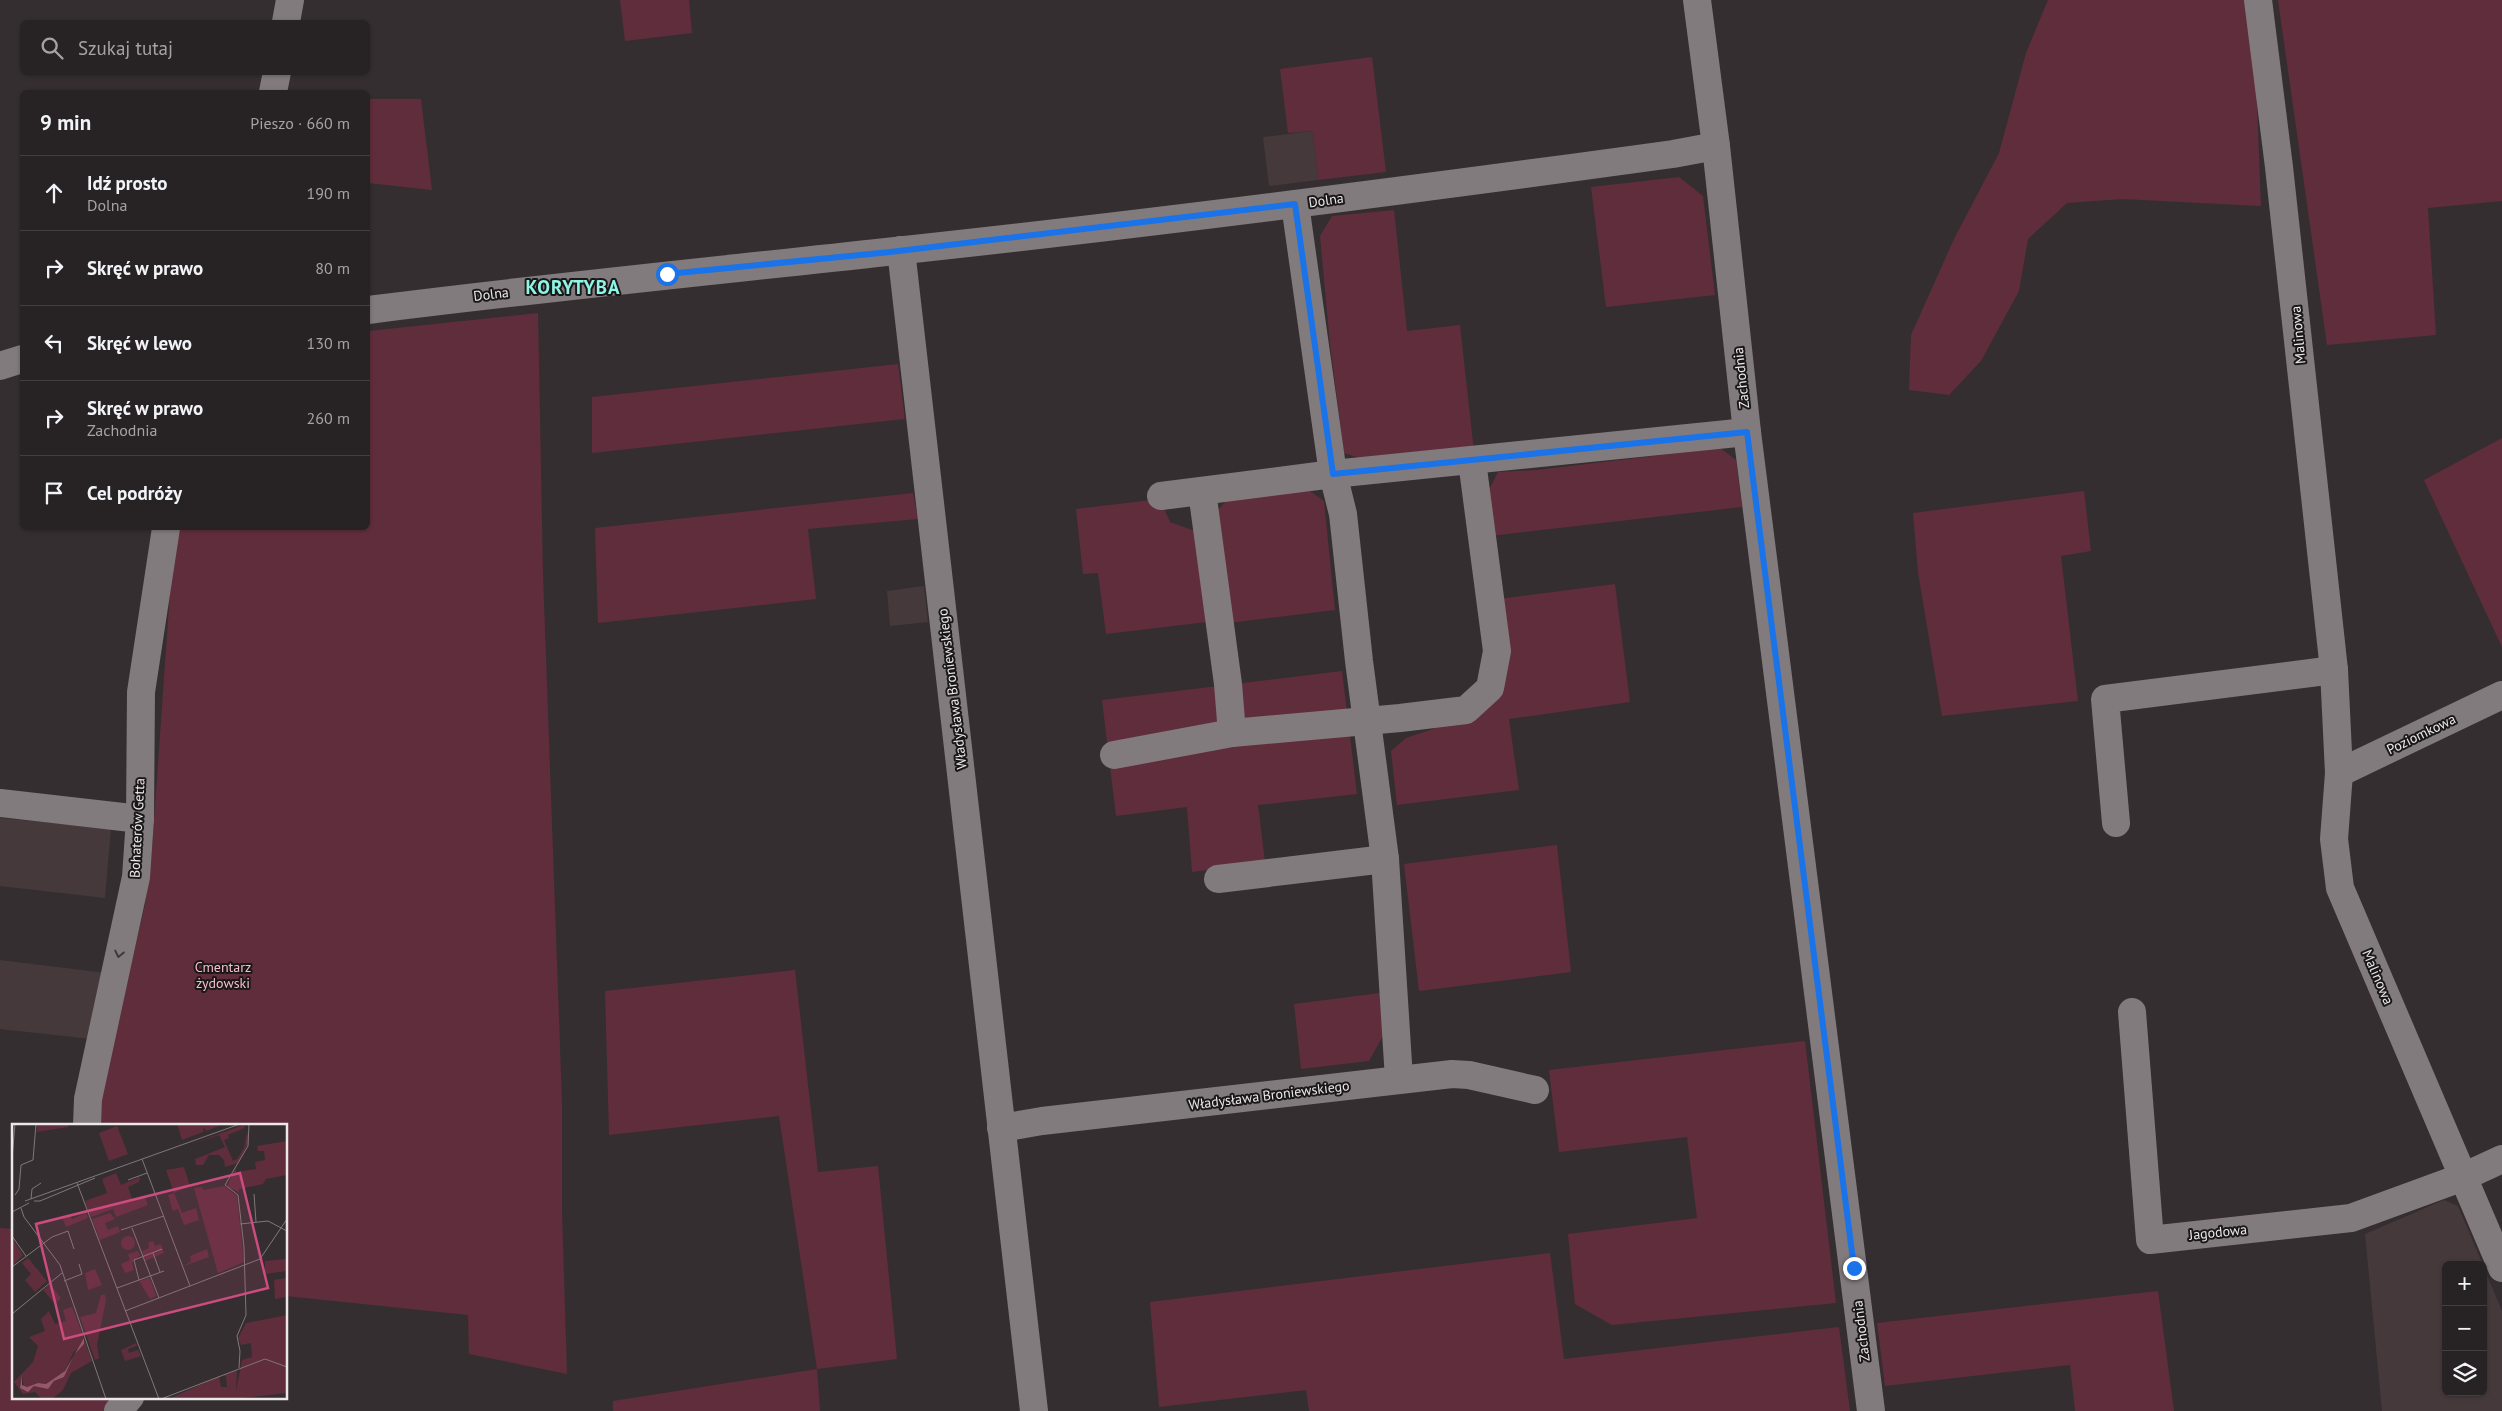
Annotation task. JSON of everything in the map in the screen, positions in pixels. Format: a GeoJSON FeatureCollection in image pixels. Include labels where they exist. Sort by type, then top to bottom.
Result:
{"type":"FeatureCollection","features":[{"type":"Feature","properties":{"kind":"street"},"geometry":{"type":"LineString","coordinates":[[286,20],[290,0]]}},
{"type":"Feature","properties":{"kind":"street","name":"Zachodnia"},"geometry":{"type":"LineString","coordinates":[[1697,0],[1716,146],[1747,432],[1871,1411]]}},
{"type":"Feature","properties":{"kind":"street","name":"Malinowa"},"geometry":{"type":"LineString","coordinates":[[2258,0],[2280,167],[2334,670],[2340,773],[2334,839],[2340,888],[2502,1268]]}},
{"type":"Feature","properties":{"kind":"street"},"geometry":{"type":"LineString","coordinates":[[274,90],[277,75]]}},
{"type":"Feature","properties":{"kind":"street","name":"Dolna"},"geometry":{"type":"LineString","coordinates":[[370,310],[567,285],[901,250],[1295,204],[1716,146]]}},
{"type":"Feature","properties":{"kind":"street"},"geometry":{"type":"LineString","coordinates":[[1295,204],[1333,474],[1343,514],[1366,721],[1385,859],[1399,1079]]}},
{"type":"Feature","properties":{"kind":"street","name":"Władysława Broniewskiego"},"geometry":{"type":"LineString","coordinates":[[901,250],[1034,1411]]}},
{"type":"Feature","properties":{"kind":"street"},"geometry":{"type":"LineString","coordinates":[[0,366],[20,360]]}},
{"type":"Feature","properties":{"kind":"street"},"geometry":{"type":"LineString","coordinates":[[1161,496],[1333,474],[1747,432]]}},
{"type":"Feature","properties":{"kind":"street"},"geometry":{"type":"LineString","coordinates":[[1114,755],[1232,733],[1466,710],[1490,688],[1497,651],[1472,461]]}},
{"type":"Feature","properties":{"kind":"street"},"geometry":{"type":"LineString","coordinates":[[1202,491],[1228,684],[1232,733]]}},
{"type":"Feature","properties":{"kind":"street","name":"Bohaterów Getta"},"geometry":{"type":"LineString","coordinates":[[86,1124],[88,1099],[136,877],[140,819],[141,692],[166,530]]}},
{"type":"Feature","properties":{"kind":"street"},"geometry":{"type":"LineString","coordinates":[[2116,823],[2105,699],[2334,670]]}},
{"type":"Feature","properties":{"kind":"street","name":"Poziomkowa"},"geometry":{"type":"LineString","coordinates":[[2340,773],[2502,695]]}},
{"type":"Feature","properties":{"kind":"street"},"geometry":{"type":"LineString","coordinates":[[0,803],[140,819]]}},
{"type":"Feature","properties":{"kind":"street"},"geometry":{"type":"LineString","coordinates":[[1218,879],[1385,859]]}},
{"type":"Feature","properties":{"kind":"street","name":"Jagodowa"},"geometry":{"type":"LineString","coordinates":[[2132,1012],[2150,1240],[2351,1218],[2464,1177],[2502,1159]]}},
{"type":"Feature","properties":{"kind":"street","name":"Władysława Broniewskiego"},"geometry":{"type":"LineString","coordinates":[[1001,1128],[1042,1121],[1399,1079],[1469,1075],[1536,1090]]}},
{"type":"Feature","properties":{"kind":"street"},"geometry":{"type":"LineString","coordinates":[[118,1411],[129,1398]]}},
{"type":"Feature","properties":{"kind":"shaded area"},"geometry":{"type":"Polygon","coordinates":[[[1313,131],[1318,180],[1269,186],[1263,137],[1313,131]]]}},
{"type":"Feature","properties":{"kind":"shaded area"},"geometry":{"type":"Polygon","coordinates":[[[924,586],[928,622],[890,626],[887,591],[924,586]]]}},
{"type":"Feature","properties":{"kind":"shaded area"},"geometry":{"type":"Polygon","coordinates":[[[0,818],[111,828],[105,898],[0,886],[0,818]]]}},
{"type":"Feature","properties":{"kind":"shaded area"},"geometry":{"type":"Polygon","coordinates":[[[0,960],[106,973],[91,1039],[0,1029],[0,960]]]}},
{"type":"Feature","properties":{"kind":"shaded area"},"geometry":{"type":"Polygon","coordinates":[[[2444,1200],[2458,1206],[2481,1261],[2442,1261],[2442,1396],[2487,1396],[2487,1275],[2502,1311],[2502,1411],[2382,1411],[2365,1234],[2444,1200]]]}},
{"type":"Feature","properties":{"kind":"green space"},"geometry":{"type":"Polygon","coordinates":[[[620,0],[689,0],[692,33],[625,41],[620,0]]]}},
{"type":"Feature","properties":{"kind":"green space"},"geometry":{"type":"Polygon","coordinates":[[[2048,0],[2245,0],[2256,81],[2261,206],[2122,199],[2067,203],[2028,239],[2019,291],[1981,361],[1949,395],[1909,390],[1911,335],[1954,239],[1999,153],[2026,53],[2048,0]]]}},
{"type":"Feature","properties":{"kind":"green space"},"geometry":{"type":"Polygon","coordinates":[[[2278,0],[2502,0],[2502,201],[2428,208],[2436,335],[2327,345],[2278,0]]]}},
{"type":"Feature","properties":{"kind":"green space"},"geometry":{"type":"Polygon","coordinates":[[[1372,57],[1386,172],[1318,180],[1313,131],[1288,133],[1280,69],[1372,57]]]}},
{"type":"Feature","properties":{"kind":"green space"},"geometry":{"type":"Polygon","coordinates":[[[370,99],[421,99],[432,190],[370,183],[370,99]]]}},
{"type":"Feature","properties":{"kind":"green space"},"geometry":{"type":"Polygon","coordinates":[[[1679,177],[1703,196],[1715,295],[1606,307],[1591,187],[1679,177]]]}},
{"type":"Feature","properties":{"kind":"green space"},"geometry":{"type":"Polygon","coordinates":[[[1394,210],[1407,331],[1460,325],[1474,452],[1373,462],[1344,453],[1330,344],[1320,236],[1332,216],[1394,210]]]}},
{"type":"Feature","properties":{"kind":"green space","name":"Cmentarz żydowski"},"geometry":{"type":"Polygon","coordinates":[[[538,313],[543,575],[562,1102],[562,1211],[567,1374],[469,1354],[468,1315],[288,1296],[288,1124],[97,1124],[98,1105],[145,905],[152,849],[172,564],[179,530],[370,530],[370,331],[538,313]]]}},
{"type":"Feature","properties":{"kind":"green space"},"geometry":{"type":"Polygon","coordinates":[[[898,364],[905,419],[592,453],[592,397],[898,364]]]}},
{"type":"Feature","properties":{"kind":"green space"},"geometry":{"type":"Polygon","coordinates":[[[2502,438],[2502,647],[2424,480],[2502,438]]]}},
{"type":"Feature","properties":{"kind":"green space"},"geometry":{"type":"Polygon","coordinates":[[[1720,448],[1736,460],[1742,507],[1490,536],[1485,498],[1498,472],[1537,470],[1720,448]]]}},
{"type":"Feature","properties":{"kind":"green space"},"geometry":{"type":"Polygon","coordinates":[[[1310,491],[1324,501],[1335,610],[1228,623],[1215,513],[1227,500],[1310,491]]]}},
{"type":"Feature","properties":{"kind":"green space"},"geometry":{"type":"Polygon","coordinates":[[[2084,491],[2091,551],[2061,556],[2078,701],[1942,716],[1918,572],[1913,513],[2084,491]]]}},
{"type":"Feature","properties":{"kind":"green space"},"geometry":{"type":"Polygon","coordinates":[[[913,493],[918,519],[808,529],[816,599],[598,623],[595,528],[913,493]]]}},
{"type":"Feature","properties":{"kind":"green space"},"geometry":{"type":"Polygon","coordinates":[[[1160,499],[1170,522],[1195,531],[1207,622],[1106,634],[1098,573],[1083,574],[1076,509],[1160,499]]]}},
{"type":"Feature","properties":{"kind":"green space"},"geometry":{"type":"Polygon","coordinates":[[[1615,584],[1630,702],[1509,719],[1519,790],[1397,805],[1391,751],[1406,738],[1481,713],[1498,599],[1615,584]]]}},
{"type":"Feature","properties":{"kind":"green space"},"geometry":{"type":"Polygon","coordinates":[[[1342,671],[1357,794],[1258,805],[1265,862],[1192,872],[1187,807],[1116,816],[1102,700],[1342,671]]]}},
{"type":"Feature","properties":{"kind":"green space"},"geometry":{"type":"Polygon","coordinates":[[[1557,845],[1571,972],[1419,991],[1404,864],[1557,845]]]}},
{"type":"Feature","properties":{"kind":"green space"},"geometry":{"type":"Polygon","coordinates":[[[795,970],[818,1172],[878,1166],[897,1359],[817,1369],[779,1116],[609,1135],[605,991],[795,970]]]}},
{"type":"Feature","properties":{"kind":"green space"},"geometry":{"type":"Polygon","coordinates":[[[1380,993],[1385,1032],[1369,1061],[1301,1069],[1294,1004],[1380,993]]]}},
{"type":"Feature","properties":{"kind":"green space"},"geometry":{"type":"Polygon","coordinates":[[[1805,1041],[1836,1303],[1612,1325],[1575,1304],[1568,1234],[1697,1218],[1687,1137],[1559,1152],[1549,1070],[1805,1041]]]}},
{"type":"Feature","properties":{"kind":"green space"},"geometry":{"type":"Polygon","coordinates":[[[0,1228],[12,1229],[12,1398],[115,1398],[105,1411],[0,1411],[0,1228]]]}},
{"type":"Feature","properties":{"kind":"green space"},"geometry":{"type":"Polygon","coordinates":[[[1550,1253],[1564,1359],[1839,1327],[1850,1411],[1309,1411],[1306,1390],[1159,1407],[1150,1302],[1550,1253]]]}},
{"type":"Feature","properties":{"kind":"green space"},"geometry":{"type":"Polygon","coordinates":[[[2158,1291],[2174,1411],[2075,1411],[2070,1365],[1885,1386],[1877,1323],[2158,1291]]]}},
{"type":"Feature","properties":{"kind":"green space"},"geometry":{"type":"Polygon","coordinates":[[[817,1369],[820,1411],[613,1411],[613,1401],[817,1369]]]}},
{"type":"Feature","properties":{"kind":"district","name":"KORYTYBA"},"geometry":{"type":"Point","coordinates":[573,287]}},
{"type":"Feature","properties":{"kind":"route"},"geometry":{"type":"LineString","coordinates":[[667,274],[890,252],[1295,204],[1333,474],[1747,432],[1854,1268]]}}]}
